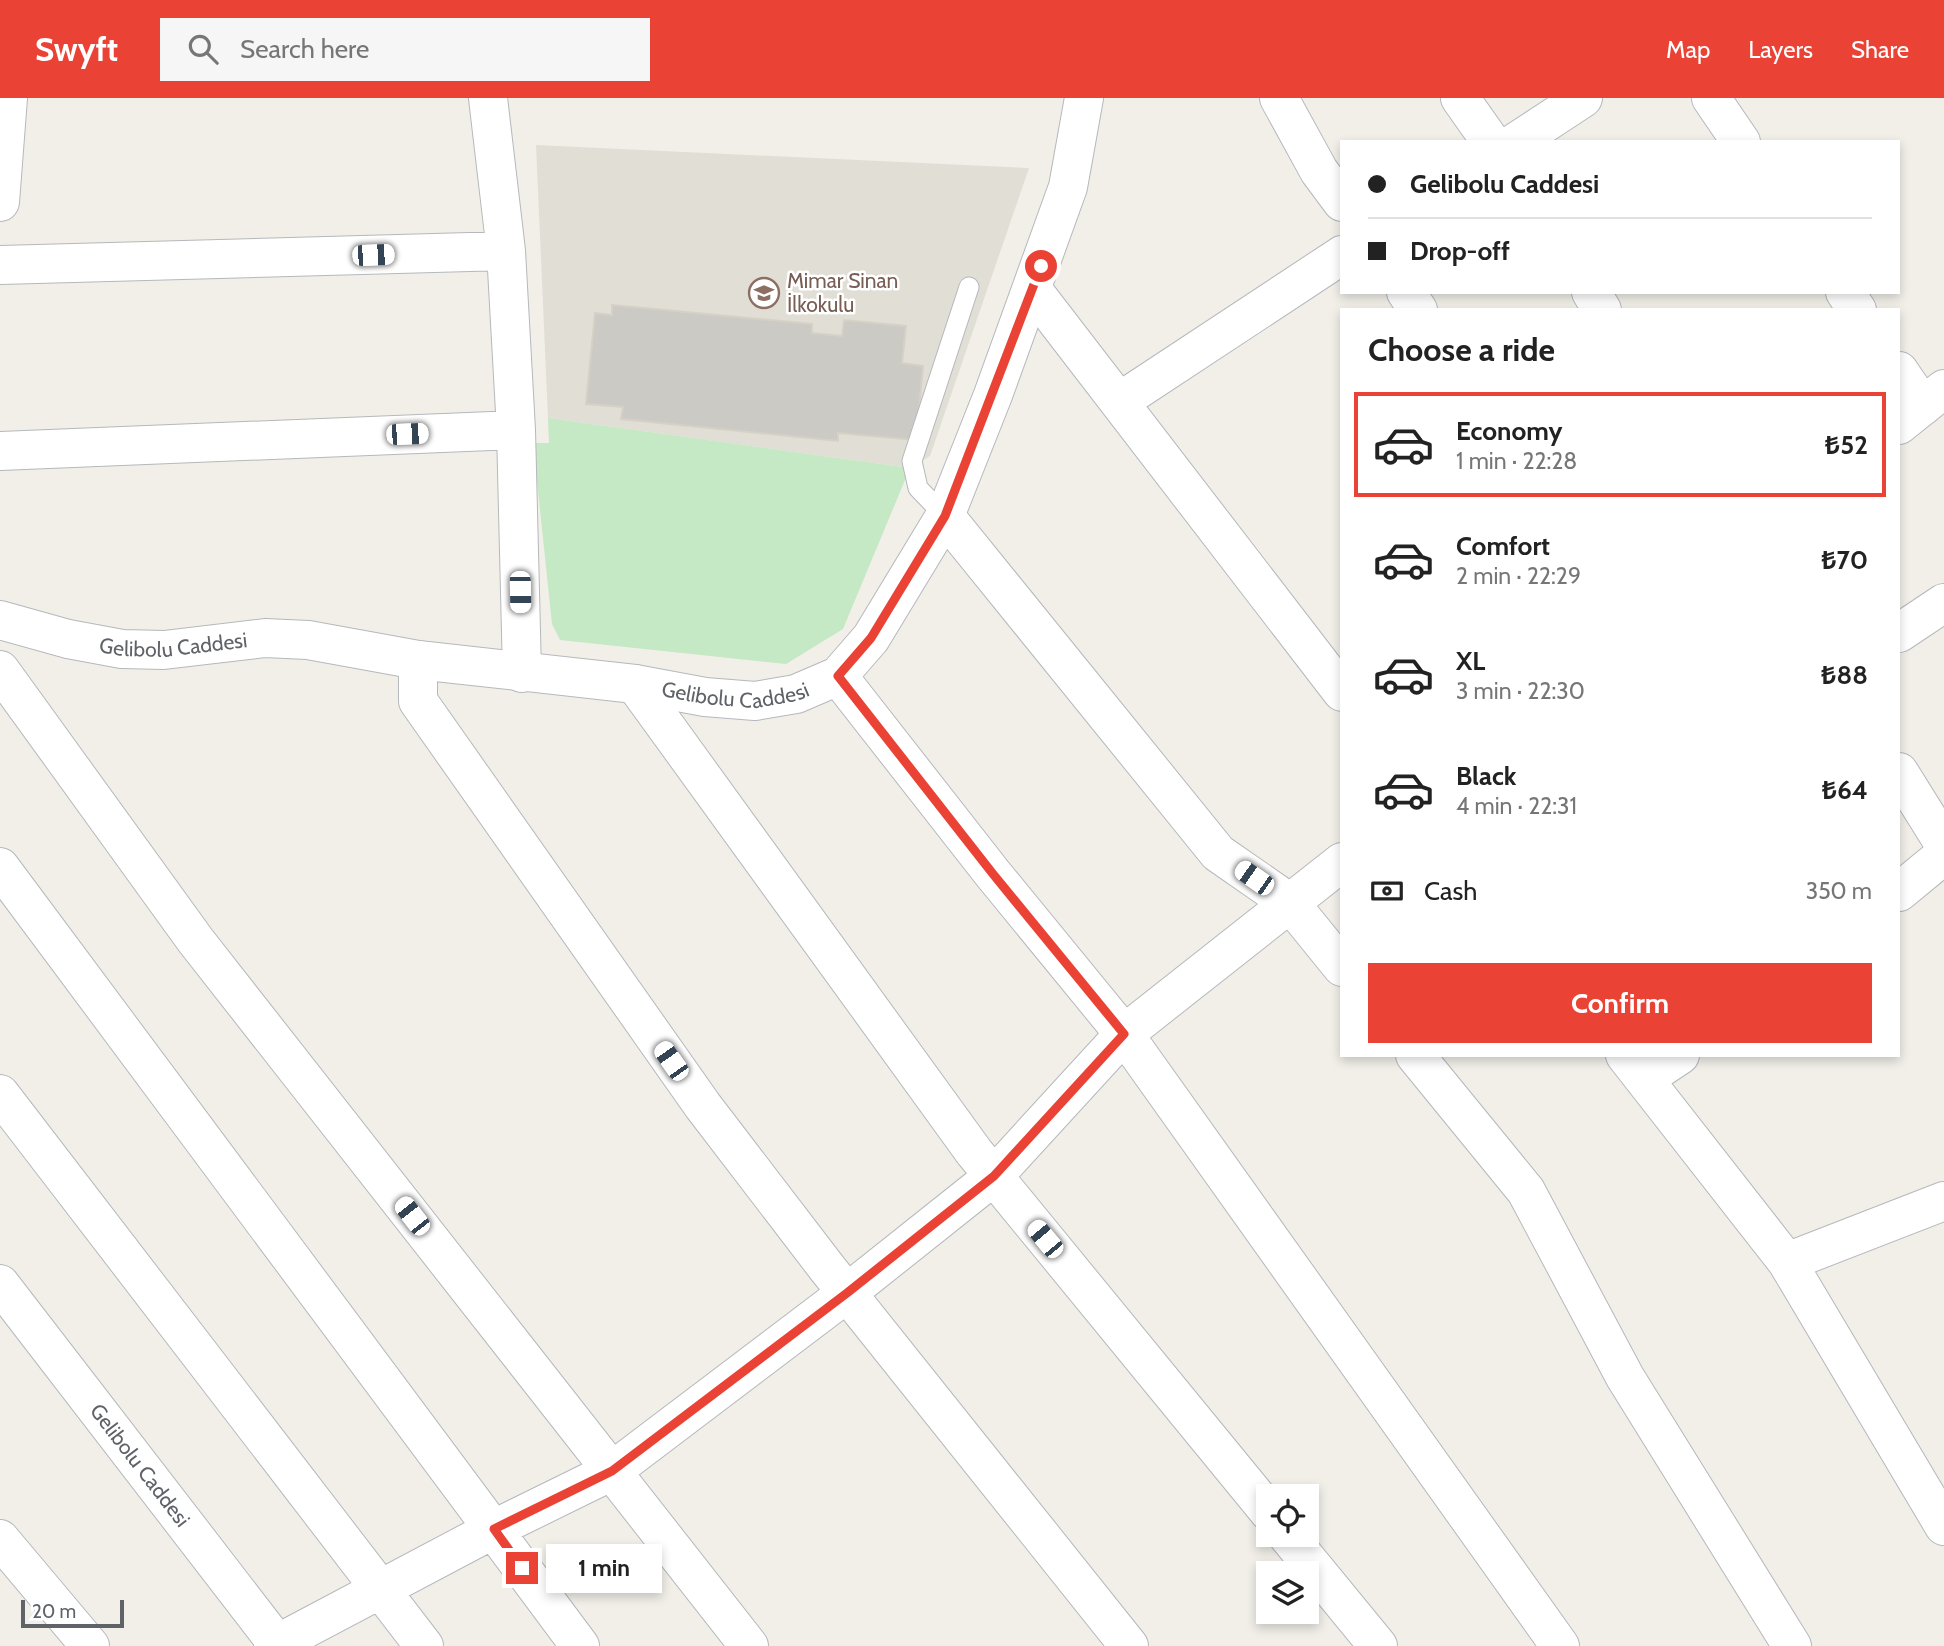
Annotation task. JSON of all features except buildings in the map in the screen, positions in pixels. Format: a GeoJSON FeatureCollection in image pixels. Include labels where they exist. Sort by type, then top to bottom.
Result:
{"type":"FeatureCollection","features":[{"type":"Feature","properties":{"kind":"street"},"geometry":{"type":"LineString","coordinates":[[0,202],[8,98]]}},
{"type":"Feature","properties":{"kind":"street"},"geometry":{"type":"LineString","coordinates":[[488,98],[506,251],[516,430],[522,673]]}},
{"type":"Feature","properties":{"kind":"street","name":"Gelibolu Caddesi"},"geometry":{"type":"LineString","coordinates":[[0,620],[68,639],[122,649],[163,650],[265,638],[308,640],[418,660],[635,684],[705,697],[755,701],[796,694],[838,676],[871,638],[945,516],[1068,187],[1084,98]]}},
{"type":"Feature","properties":{"kind":"street"},"geometry":{"type":"LineString","coordinates":[[1279,98],[1319,171],[1340,199]]}},
{"type":"Feature","properties":{"kind":"street"},"geometry":{"type":"LineString","coordinates":[[1460,98],[1490,140]]}},
{"type":"Feature","properties":{"kind":"street"},"geometry":{"type":"LineString","coordinates":[[1519,140],[1583,98]]}},
{"type":"Feature","properties":{"kind":"street"},"geometry":{"type":"LineString","coordinates":[[1711,98],[1740,140]]}},
{"type":"Feature","properties":{"kind":"street"},"geometry":{"type":"LineString","coordinates":[[0,265],[506,251]]}},
{"type":"Feature","properties":{"kind":"street"},"geometry":{"type":"LineString","coordinates":[[1119,402],[1340,257]]}},
{"type":"Feature","properties":{"kind":"street"},"geometry":{"type":"LineString","coordinates":[[1032,289],[1340,689]]}},
{"type":"Feature","properties":{"kind":"street"},"geometry":{"type":"LineString","coordinates":[[1900,373],[1922,407]]}},
{"type":"Feature","properties":{"kind":"street"},"geometry":{"type":"LineString","coordinates":[[0,451],[516,430]]}},
{"type":"Feature","properties":{"kind":"street"},"geometry":{"type":"LineString","coordinates":[[945,516],[1217,853],[1290,903],[1340,965]]}},
{"type":"Feature","properties":{"kind":"street"},"geometry":{"type":"LineString","coordinates":[[1900,633],[1944,603]]}},
{"type":"Feature","properties":{"kind":"street"},"geometry":{"type":"LineString","coordinates":[[418,660],[418,701],[703,1106],[847,1293],[1129,1646]]}},
{"type":"Feature","properties":{"kind":"street"},"geometry":{"type":"LineString","coordinates":[[0,670],[196,941],[749,1646]]}},
{"type":"Feature","properties":{"kind":"street"},"geometry":{"type":"LineString","coordinates":[[838,676],[993,874],[1124,1034],[1560,1646]]}},
{"type":"Feature","properties":{"kind":"street"},"geometry":{"type":"LineString","coordinates":[[635,684],[974,1152],[1256,1496]]}},
{"type":"Feature","properties":{"kind":"street"},"geometry":{"type":"LineString","coordinates":[[1900,774],[1944,844]]}},
{"type":"Feature","properties":{"kind":"street"},"geometry":{"type":"LineString","coordinates":[[1900,891],[1944,855]]}},
{"type":"Feature","properties":{"kind":"street"},"geometry":{"type":"LineString","coordinates":[[276,1645],[494,1529],[612,1471],[847,1293],[994,1176],[1124,1034],[1340,864]]}},
{"type":"Feature","properties":{"kind":"street"},"geometry":{"type":"LineString","coordinates":[[0,867],[580,1646]]}},
{"type":"Feature","properties":{"kind":"street"},"geometry":{"type":"LineString","coordinates":[[1417,1057],[1526,1191],[1625,1377],[1792,1646]]}},
{"type":"Feature","properties":{"kind":"street"},"geometry":{"type":"LineString","coordinates":[[1672,1057],[1634,1067],[1787,1262],[1944,1526]]}},
{"type":"Feature","properties":{"kind":"street"},"geometry":{"type":"LineString","coordinates":[[0,1094],[424,1646]]}},
{"type":"Feature","properties":{"kind":"street"},"geometry":{"type":"LineString","coordinates":[[1787,1262],[1944,1201]]}},
{"type":"Feature","properties":{"kind":"street","name":"Gelibolu Caddesi"},"geometry":{"type":"LineString","coordinates":[[0,1284],[276,1645]]}},
{"type":"Feature","properties":{"kind":"street"},"geometry":{"type":"LineString","coordinates":[[0,1539],[90,1646]]}},
{"type":"Feature","properties":{"kind":"street"},"geometry":{"type":"LineString","coordinates":[[1297,1547],[1378,1646]]}},
{"type":"Feature","properties":{"kind":"lane"},"geometry":{"type":"LineString","coordinates":[[945,516],[918,488],[912,461],[970,287]]}},
{"type":"Feature","properties":{"kind":"shaded area","name":"Mimar Sinan İlkokulu"},"geometry":{"type":"Polygon","coordinates":[[[536,145],[1029,168],[930,456],[910,468],[548,418],[536,145]]]}},
{"type":"Feature","properties":{"kind":"green space"},"geometry":{"type":"Polygon","coordinates":[[[548,418],[910,468],[843,629],[786,664],[560,640],[552,624],[533,443],[549,443],[548,418]]]}},
{"type":"Feature","properties":{"kind":"place","name":"Mimar Sinan İlkokulu"},"geometry":{"type":"Point","coordinates":[764,293]}},
{"type":"Feature","properties":{"kind":"route"},"geometry":{"type":"LineString","coordinates":[[522,1568],[494,1529],[612,1471],[847,1293],[994,1176],[1124,1034],[993,874],[838,676],[871,638],[945,516],[1041,266]]}}]}
